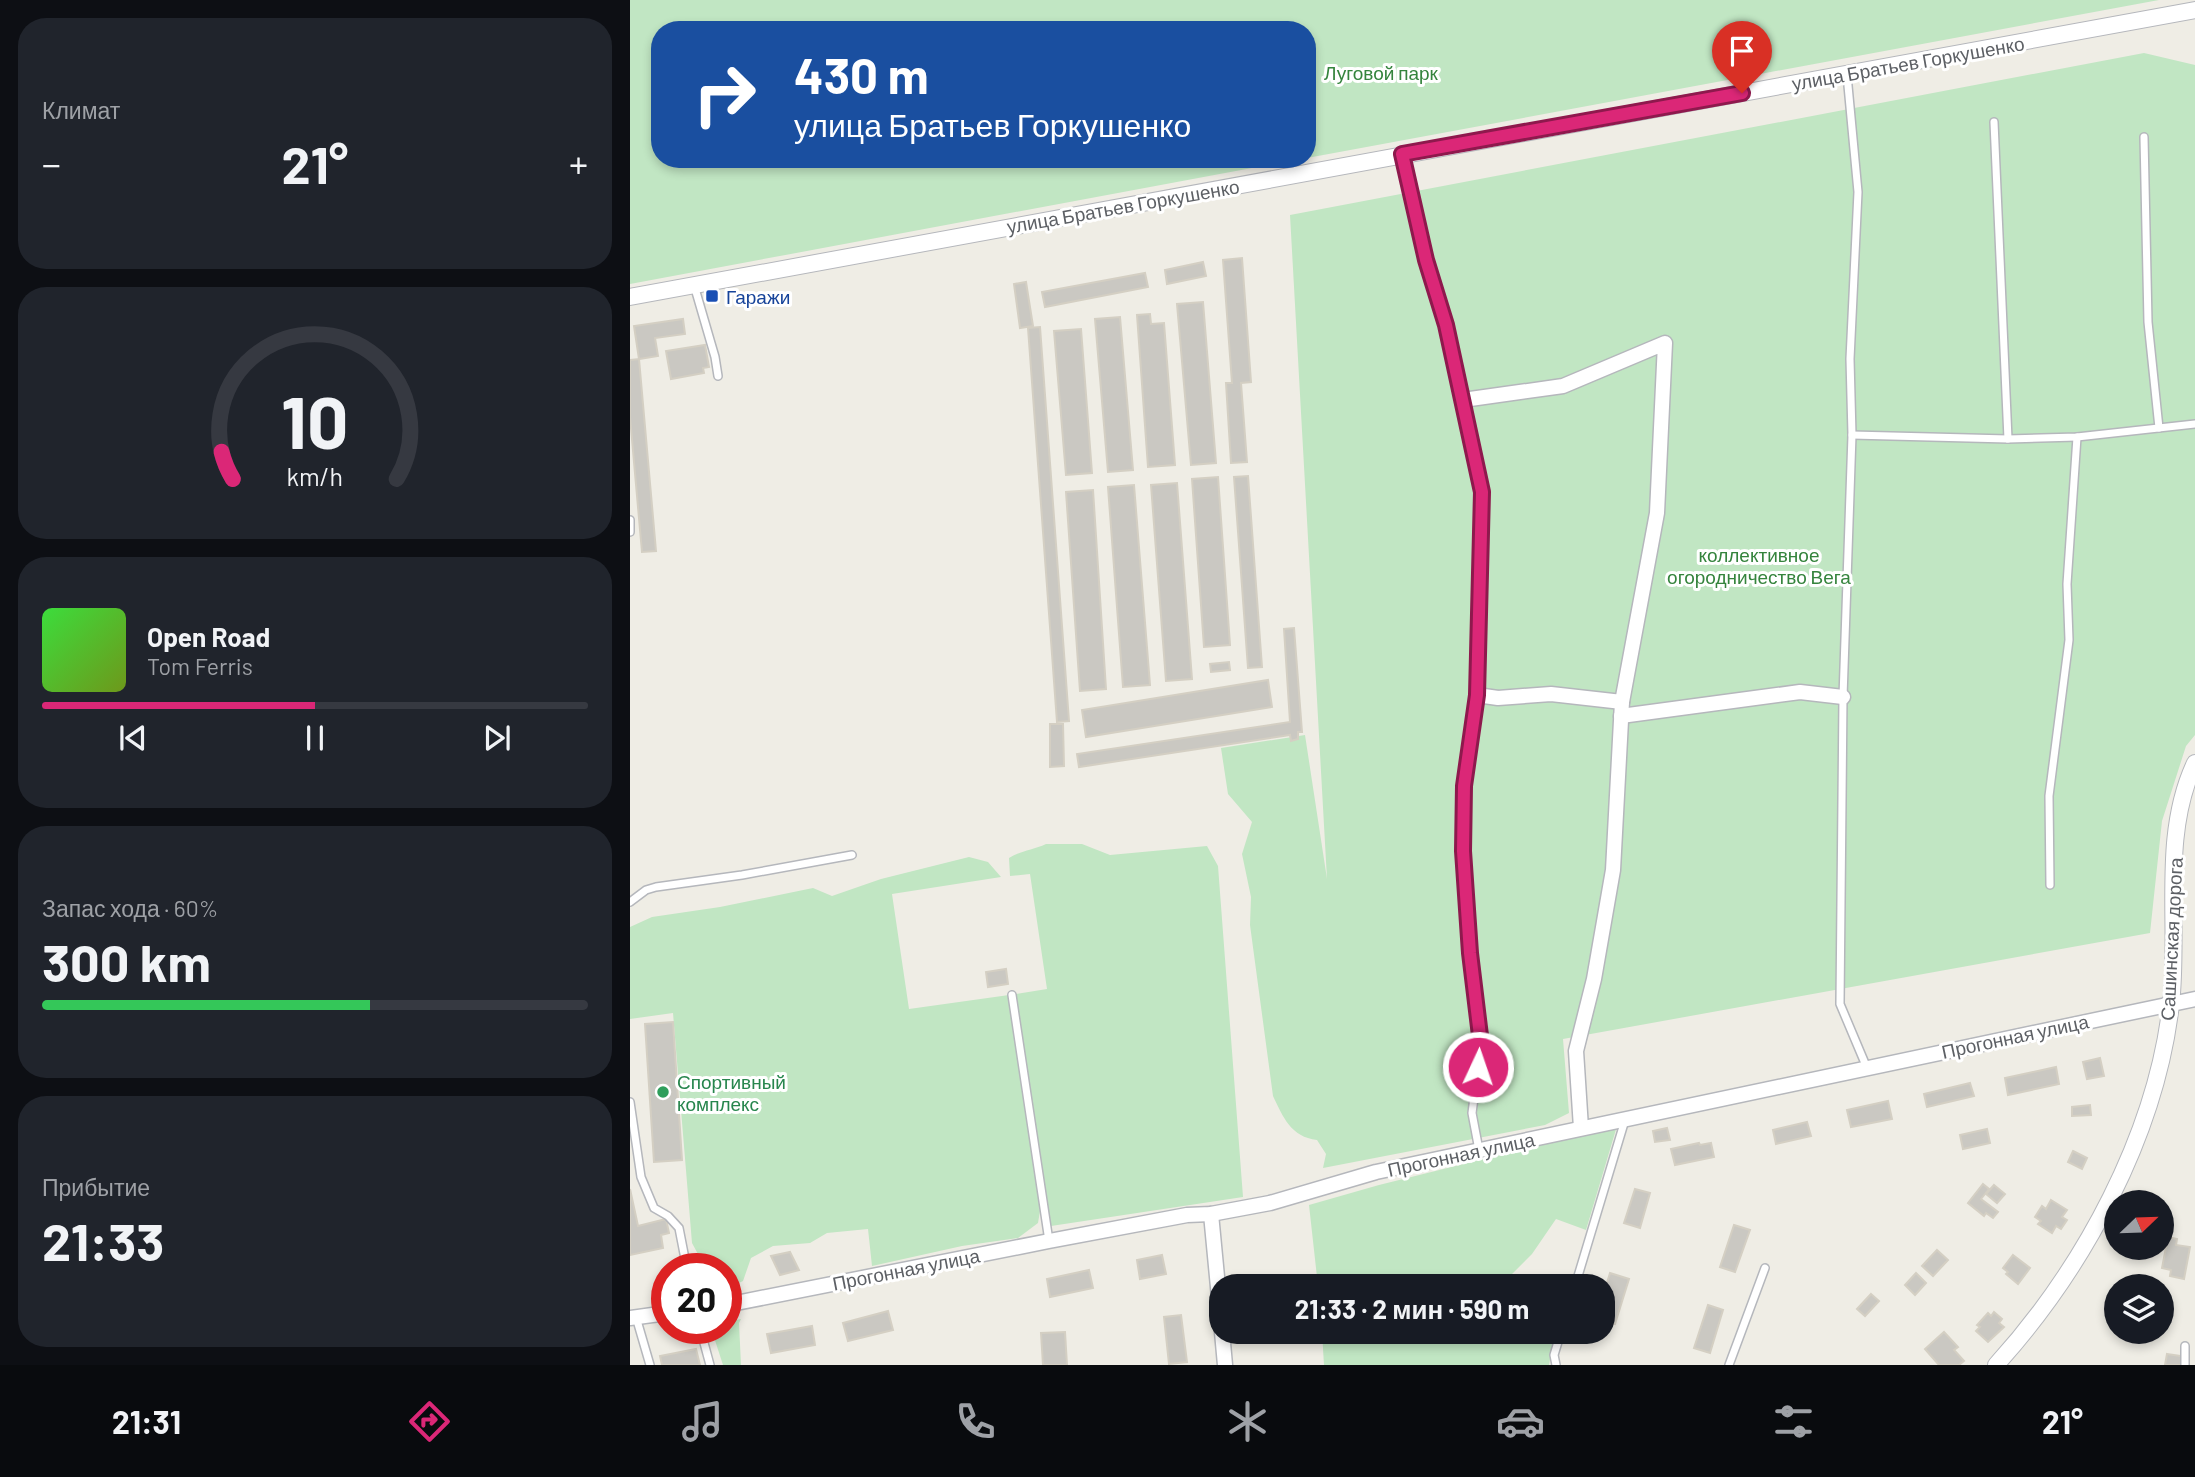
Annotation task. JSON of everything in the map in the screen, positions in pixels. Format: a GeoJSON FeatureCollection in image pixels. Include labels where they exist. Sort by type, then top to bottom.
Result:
{"type":"FeatureCollection","features":[{"type":"Feature","properties":{"kind":"street","name":"улица Братьев Горкушенко"},"geometry":{"type":"LineString","coordinates":[[630,297],[2195,10]]}},
{"type":"Feature","properties":{"kind":"street"},"geometry":{"type":"LineString","coordinates":[[1463,400],[1563,386],[1665,343],[1657,513],[1622,709],[1613,870],[1594,979],[1576,1052],[1581,1128]]}},
{"type":"Feature","properties":{"kind":"street"},"geometry":{"type":"LineString","coordinates":[[1477,695],[1498,698],[1551,694],[1622,709],[1800,692],[1843,696]]}},
{"type":"Feature","properties":{"kind":"street","name":"Сашинская дорога"},"geometry":{"type":"LineString","coordinates":[[1996,1365],[2033,1321],[2091,1235],[2124,1174],[2162,1060],[2171,1002],[2178,817],[2195,763]]}},
{"type":"Feature","properties":{"kind":"street","name":"Прогонная улица"},"geometry":{"type":"LineString","coordinates":[[742,1302],[1187,1215],[1211,1214],[1270,1203],[1377,1171],[2195,999]]}},
{"type":"Feature","properties":{"kind":"street"},"geometry":{"type":"LineString","coordinates":[[1211,1214],[1217,1274]]}},
{"type":"Feature","properties":{"kind":"street"},"geometry":{"type":"LineString","coordinates":[[633,1317],[651,1315]]}},
{"type":"Feature","properties":{"kind":"street"},"geometry":{"type":"LineString","coordinates":[[1223,1344],[1225,1365]]}},
{"type":"Feature","properties":{"kind":"lane"},"geometry":{"type":"LineString","coordinates":[[1847,74],[1858,192],[1850,359],[1852,435],[1843,696],[1840,1004],[1867,1068]]}},
{"type":"Feature","properties":{"kind":"lane"},"geometry":{"type":"LineString","coordinates":[[1994,122],[2008,439]]}},
{"type":"Feature","properties":{"kind":"lane"},"geometry":{"type":"LineString","coordinates":[[2144,137],[2148,322],[2159,428]]}},
{"type":"Feature","properties":{"kind":"lane"},"geometry":{"type":"LineString","coordinates":[[1402,154],[1426,260],[1446,325],[1482,492],[1477,695],[1464,786],[1463,873],[1481,1044],[1472,1113],[1479,1150]]}},
{"type":"Feature","properties":{"kind":"lane"},"geometry":{"type":"LineString","coordinates":[[693,285],[715,357],[718,376]]}},
{"type":"Feature","properties":{"kind":"lane"},"geometry":{"type":"LineString","coordinates":[[1852,435],[2008,439],[2077,437],[2195,424]]}},
{"type":"Feature","properties":{"kind":"lane"},"geometry":{"type":"LineString","coordinates":[[2050,886],[2049,796],[2068,640],[2067,584],[2077,437]]}},
{"type":"Feature","properties":{"kind":"lane"},"geometry":{"type":"LineString","coordinates":[[630,520],[630,532]]}},
{"type":"Feature","properties":{"kind":"lane"},"geometry":{"type":"LineString","coordinates":[[630,902],[646,890],[656,887],[852,855]]}},
{"type":"Feature","properties":{"kind":"lane"},"geometry":{"type":"LineString","coordinates":[[1012,995],[1049,1241]]}},
{"type":"Feature","properties":{"kind":"lane"},"geometry":{"type":"LineString","coordinates":[[630,1102],[641,1177],[654,1208],[668,1216],[679,1228],[684,1253]]}},
{"type":"Feature","properties":{"kind":"lane"},"geometry":{"type":"LineString","coordinates":[[1578,1274],[1625,1120]]}},
{"type":"Feature","properties":{"kind":"lane"},"geometry":{"type":"LineString","coordinates":[[1729,1365],[1765,1268]]}},
{"type":"Feature","properties":{"kind":"lane"},"geometry":{"type":"LineString","coordinates":[[633,1317],[650,1365]]}},
{"type":"Feature","properties":{"kind":"lane"},"geometry":{"type":"LineString","coordinates":[[704,1344],[710,1365]]}},
{"type":"Feature","properties":{"kind":"lane"},"geometry":{"type":"LineString","coordinates":[[1556,1365],[1554,1355],[1557,1344]]}},
{"type":"Feature","properties":{"kind":"lane"},"geometry":{"type":"LineString","coordinates":[[2185,1346],[2185,1365]]}},
{"type":"Feature","properties":{"kind":"green space","name":"Луговой парк"},"geometry":{"type":"Polygon","coordinates":[[[630,0],[2159,0],[1316,156],[1316,21],[651,21],[651,168],[1252,168],[630,284],[630,0]]]}},
{"type":"Feature","properties":{"kind":"green space","name":"коллективное огородничество Вега"},"geometry":{"type":"Polygon","coordinates":[[[2144,53],[2195,65],[2195,735],[2186,746],[2162,821],[2150,933],[1563,1039],[1569,1113],[1545,1125],[1323,1168],[1326,1154],[1317,1140],[1301,1135],[1289,1125],[1273,1096],[1250,925],[1251,897],[1242,854],[1252,822],[1228,794],[1221,748],[1305,735],[1327,879],[1290,215],[2144,53]]]}},
{"type":"Feature","properties":{"kind":"green space"},"geometry":{"type":"Polygon","coordinates":[[[1046,844],[1082,844],[1110,855],[1207,846],[1218,866],[1243,1197],[1051,1226],[1016,994],[1047,989],[1030,874],[1010,876],[1009,858],[1046,844]]]}},
{"type":"Feature","properties":{"kind":"green space"},"geometry":{"type":"Polygon","coordinates":[[[969,857],[988,862],[1001,877],[892,894],[909,1009],[1009,995],[1040,1211],[1038,1223],[1018,1238],[962,1246],[872,1266],[868,1229],[827,1233],[810,1243],[773,1246],[751,1258],[742,1281],[742,1253],[697,1253],[692,1243],[673,1013],[630,1019],[630,927],[652,917],[720,907],[813,888],[832,896],[881,879],[969,857]]]}},
{"type":"Feature","properties":{"kind":"green space"},"geometry":{"type":"Polygon","coordinates":[[[1617,1126],[1586,1230],[1556,1219],[1532,1254],[1512,1274],[1317,1274],[1309,1205],[1617,1126]]]}},
{"type":"Feature","properties":{"kind":"green space"},"geometry":{"type":"Polygon","coordinates":[[[716,1344],[740,1344],[741,1365],[723,1365],[716,1344]]]}},
{"type":"Feature","properties":{"kind":"green space"},"geometry":{"type":"Polygon","coordinates":[[[1323,1344],[1553,1344],[1549,1365],[1324,1365],[1323,1344]]]}},
{"type":"Feature","properties":{"kind":"building"},"geometry":{"type":"Polygon","coordinates":[[[1242,258],[1251,382],[1241,383],[1247,462],[1231,463],[1226,383],[1232,383],[1223,260],[1242,258]]]}},
{"type":"Feature","properties":{"kind":"building"},"geometry":{"type":"Polygon","coordinates":[[[1203,262],[1206,276],[1167,284],[1165,270],[1203,262]]]}},
{"type":"Feature","properties":{"kind":"building"},"geometry":{"type":"Polygon","coordinates":[[[1145,273],[1148,287],[1045,307],[1042,292],[1145,273]]]}},
{"type":"Feature","properties":{"kind":"building"},"geometry":{"type":"Polygon","coordinates":[[[1026,282],[1033,326],[1020,328],[1014,284],[1026,282]]]}},
{"type":"Feature","properties":{"kind":"building"},"geometry":{"type":"Polygon","coordinates":[[[1203,302],[1216,463],[1191,465],[1177,304],[1203,302]]]}},
{"type":"Feature","properties":{"kind":"building"},"geometry":{"type":"Polygon","coordinates":[[[1150,314],[1151,324],[1164,323],[1175,465],[1148,467],[1137,315],[1150,314]]]}},
{"type":"Feature","properties":{"kind":"building"},"geometry":{"type":"Polygon","coordinates":[[[1120,317],[1133,470],[1108,472],[1095,319],[1120,317]]]}},
{"type":"Feature","properties":{"kind":"building"},"geometry":{"type":"Polygon","coordinates":[[[683,319],[685,334],[655,338],[658,356],[639,359],[634,326],[683,319]]]}},
{"type":"Feature","properties":{"kind":"building"},"geometry":{"type":"Polygon","coordinates":[[[1040,327],[1069,721],[1057,722],[1028,328],[1040,327]]]}},
{"type":"Feature","properties":{"kind":"building"},"geometry":{"type":"Polygon","coordinates":[[[1081,329],[1092,473],[1066,475],[1054,331],[1081,329]]]}},
{"type":"Feature","properties":{"kind":"building"},"geometry":{"type":"Polygon","coordinates":[[[705,345],[709,367],[703,368],[704,373],[671,379],[666,351],[705,345]]]}},
{"type":"Feature","properties":{"kind":"building"},"geometry":{"type":"Polygon","coordinates":[[[639,359],[656,551],[642,552],[630,417],[630,360],[639,359]]]}},
{"type":"Feature","properties":{"kind":"building"},"geometry":{"type":"Polygon","coordinates":[[[1248,476],[1262,667],[1248,668],[1234,477],[1248,476]]]}},
{"type":"Feature","properties":{"kind":"building"},"geometry":{"type":"Polygon","coordinates":[[[1218,477],[1230,645],[1204,647],[1192,479],[1218,477]]]}},
{"type":"Feature","properties":{"kind":"building"},"geometry":{"type":"Polygon","coordinates":[[[1177,483],[1192,679],[1166,681],[1151,485],[1177,483]]]}},
{"type":"Feature","properties":{"kind":"building"},"geometry":{"type":"Polygon","coordinates":[[[1134,485],[1150,685],[1123,687],[1108,487],[1134,485]]]}},
{"type":"Feature","properties":{"kind":"building"},"geometry":{"type":"Polygon","coordinates":[[[1093,490],[1106,689],[1080,691],[1066,492],[1093,490]]]}},
{"type":"Feature","properties":{"kind":"building"},"geometry":{"type":"Polygon","coordinates":[[[1294,628],[1302,732],[1298,732],[1298,739],[1291,741],[1290,735],[1079,767],[1077,754],[1290,722],[1284,629],[1294,628]]]}},
{"type":"Feature","properties":{"kind":"building"},"geometry":{"type":"Polygon","coordinates":[[[1229,662],[1230,670],[1211,672],[1210,664],[1229,662]]]}},
{"type":"Feature","properties":{"kind":"building"},"geometry":{"type":"Polygon","coordinates":[[[1268,680],[1272,707],[1086,737],[1082,710],[1268,680]]]}},
{"type":"Feature","properties":{"kind":"building"},"geometry":{"type":"Polygon","coordinates":[[[1050,724],[1063,724],[1064,766],[1050,767],[1050,724]]]}},
{"type":"Feature","properties":{"kind":"building"},"geometry":{"type":"Polygon","coordinates":[[[1006,969],[1008,984],[988,987],[986,972],[1006,969]]]}},
{"type":"Feature","properties":{"kind":"building","name":"Спортивный комплекс"},"geometry":{"type":"Polygon","coordinates":[[[673,1022],[682,1160],[654,1162],[645,1024],[673,1022]]]}},
{"type":"Feature","properties":{"kind":"building"},"geometry":{"type":"Polygon","coordinates":[[[2100,1058],[2104,1076],[2087,1079],[2083,1062],[2100,1058]]]}},
{"type":"Feature","properties":{"kind":"building"},"geometry":{"type":"Polygon","coordinates":[[[2056,1067],[2059,1084],[2008,1095],[2005,1078],[2056,1067]]]}},
{"type":"Feature","properties":{"kind":"building"},"geometry":{"type":"Polygon","coordinates":[[[1970,1083],[1974,1096],[1927,1107],[1924,1094],[1970,1083]]]}},
{"type":"Feature","properties":{"kind":"building"},"geometry":{"type":"Polygon","coordinates":[[[1888,1101],[1892,1119],[1851,1127],[1847,1110],[1888,1101]]]}},
{"type":"Feature","properties":{"kind":"building"},"geometry":{"type":"Polygon","coordinates":[[[2090,1105],[2091,1115],[2072,1116],[2072,1107],[2090,1105]]]}},
{"type":"Feature","properties":{"kind":"building"},"geometry":{"type":"Polygon","coordinates":[[[1807,1122],[1811,1136],[1776,1144],[1773,1130],[1807,1122]]]}},
{"type":"Feature","properties":{"kind":"building"},"geometry":{"type":"Polygon","coordinates":[[[1667,1128],[1670,1140],[1655,1142],[1653,1131],[1667,1128]]]}},
{"type":"Feature","properties":{"kind":"building"},"geometry":{"type":"Polygon","coordinates":[[[1987,1129],[1990,1143],[1963,1149],[1960,1135],[1987,1129]]]}},
{"type":"Feature","properties":{"kind":"building"},"geometry":{"type":"Polygon","coordinates":[[[1711,1143],[1714,1157],[1675,1165],[1671,1149],[1711,1143]]]}},
{"type":"Feature","properties":{"kind":"building"},"geometry":{"type":"Polygon","coordinates":[[[2073,1151],[2087,1158],[2082,1169],[2068,1162],[2073,1151]]]}},
{"type":"Feature","properties":{"kind":"building"},"geometry":{"type":"Polygon","coordinates":[[[1983,1184],[1989,1189],[1981,1199],[1998,1212],[1993,1218],[1986,1213],[1984,1216],[1968,1203],[1983,1184]]]}},
{"type":"Feature","properties":{"kind":"building"},"geometry":{"type":"Polygon","coordinates":[[[1994,1185],[2005,1194],[1997,1203],[1986,1194],[1994,1185]]]}},
{"type":"Feature","properties":{"kind":"building"},"geometry":{"type":"Polygon","coordinates":[[[630,1189],[638,1226],[666,1219],[669,1233],[661,1235],[663,1248],[630,1255],[630,1189]]]}},
{"type":"Feature","properties":{"kind":"building"},"geometry":{"type":"Polygon","coordinates":[[[1635,1189],[1650,1193],[1640,1228],[1624,1223],[1635,1189]]]}},
{"type":"Feature","properties":{"kind":"building"},"geometry":{"type":"Polygon","coordinates":[[[2051,1200],[2067,1210],[2062,1217],[2067,1220],[2061,1229],[2056,1226],[2052,1233],[2038,1224],[2041,1221],[2035,1217],[2042,1206],[2046,1209],[2051,1200]]]}},
{"type":"Feature","properties":{"kind":"building"},"geometry":{"type":"Polygon","coordinates":[[[1734,1225],[1750,1230],[1735,1272],[1720,1267],[1734,1225]]]}},
{"type":"Feature","properties":{"kind":"building"},"geometry":{"type":"Polygon","coordinates":[[[2174,1238],[2177,1239],[2176,1245],[2190,1247],[2184,1279],[2174,1277],[2174,1274],[2170,1274],[2171,1270],[2162,1268],[2164,1260],[2174,1260],[2174,1238]]]}},
{"type":"Feature","properties":{"kind":"building"},"geometry":{"type":"Polygon","coordinates":[[[1937,1250],[1948,1260],[1933,1276],[1922,1266],[1937,1250]]]}},
{"type":"Feature","properties":{"kind":"building"},"geometry":{"type":"Polygon","coordinates":[[[790,1252],[799,1270],[780,1275],[771,1256],[790,1252]]]}},
{"type":"Feature","properties":{"kind":"building"},"geometry":{"type":"Polygon","coordinates":[[[1162,1255],[1166,1274],[1140,1279],[1137,1260],[1162,1255]]]}},
{"type":"Feature","properties":{"kind":"building"},"geometry":{"type":"Polygon","coordinates":[[[2013,1255],[2030,1268],[2018,1284],[2003,1268],[2013,1255]]]}},
{"type":"Feature","properties":{"kind":"building"},"geometry":{"type":"Polygon","coordinates":[[[1089,1270],[1093,1288],[1050,1297],[1047,1279],[1089,1270]]]}},
{"type":"Feature","properties":{"kind":"building"},"geometry":{"type":"Polygon","coordinates":[[[1916,1273],[1926,1283],[1915,1295],[1905,1285],[1916,1273]]]}},
{"type":"Feature","properties":{"kind":"building"},"geometry":{"type":"Polygon","coordinates":[[[1615,1275],[1629,1279],[1615,1324],[1615,1275]]]}},
{"type":"Feature","properties":{"kind":"building"},"geometry":{"type":"Polygon","coordinates":[[[1871,1294],[1879,1301],[1865,1316],[1857,1309],[1871,1294]]]}},
{"type":"Feature","properties":{"kind":"building"},"geometry":{"type":"Polygon","coordinates":[[[1708,1305],[1723,1310],[1710,1353],[1694,1348],[1708,1305]]]}},
{"type":"Feature","properties":{"kind":"building"},"geometry":{"type":"Polygon","coordinates":[[[888,1311],[893,1330],[848,1341],[843,1323],[888,1311]]]}},
{"type":"Feature","properties":{"kind":"building"},"geometry":{"type":"Polygon","coordinates":[[[1994,1312],[2002,1319],[1999,1323],[2004,1327],[1988,1342],[1976,1331],[1980,1327],[1977,1325],[1988,1313],[1991,1316],[1994,1312]]]}},
{"type":"Feature","properties":{"kind":"building"},"geometry":{"type":"Polygon","coordinates":[[[1181,1315],[1187,1362],[1169,1364],[1164,1317],[1181,1315]]]}},
{"type":"Feature","properties":{"kind":"building"},"geometry":{"type":"Polygon","coordinates":[[[812,1326],[815,1345],[771,1353],[767,1334],[812,1326]]]}},
{"type":"Feature","properties":{"kind":"building"},"geometry":{"type":"Polygon","coordinates":[[[1065,1332],[1067,1365],[1043,1365],[1041,1333],[1065,1332]]]}},
{"type":"Feature","properties":{"kind":"building"},"geometry":{"type":"Polygon","coordinates":[[[1944,1332],[1958,1347],[1954,1350],[1964,1361],[1959,1365],[1939,1365],[1925,1349],[1944,1332]]]}},
{"type":"Feature","properties":{"kind":"building"},"geometry":{"type":"Polygon","coordinates":[[[696,1349],[700,1365],[662,1365],[660,1356],[696,1349]]]}},
{"type":"Feature","properties":{"kind":"building"},"geometry":{"type":"Polygon","coordinates":[[[2167,1354],[2188,1357],[2187,1365],[2165,1365],[2167,1354]]]}},
{"type":"Feature","properties":{"kind":"place","name":"Гаражи"},"geometry":{"type":"Point","coordinates":[712,296]}},
{"type":"Feature","properties":{"kind":"place","name":"Спортивный комплекс"},"geometry":{"type":"Point","coordinates":[663,1092]}},
{"type":"Feature","properties":{"kind":"route"},"geometry":{"type":"LineString","coordinates":[[1478,1067],[1481,1044],[1463,873],[1464,786],[1477,695],[1482,492],[1446,325],[1426,260],[1402,154],[1742,93]]}}]}
